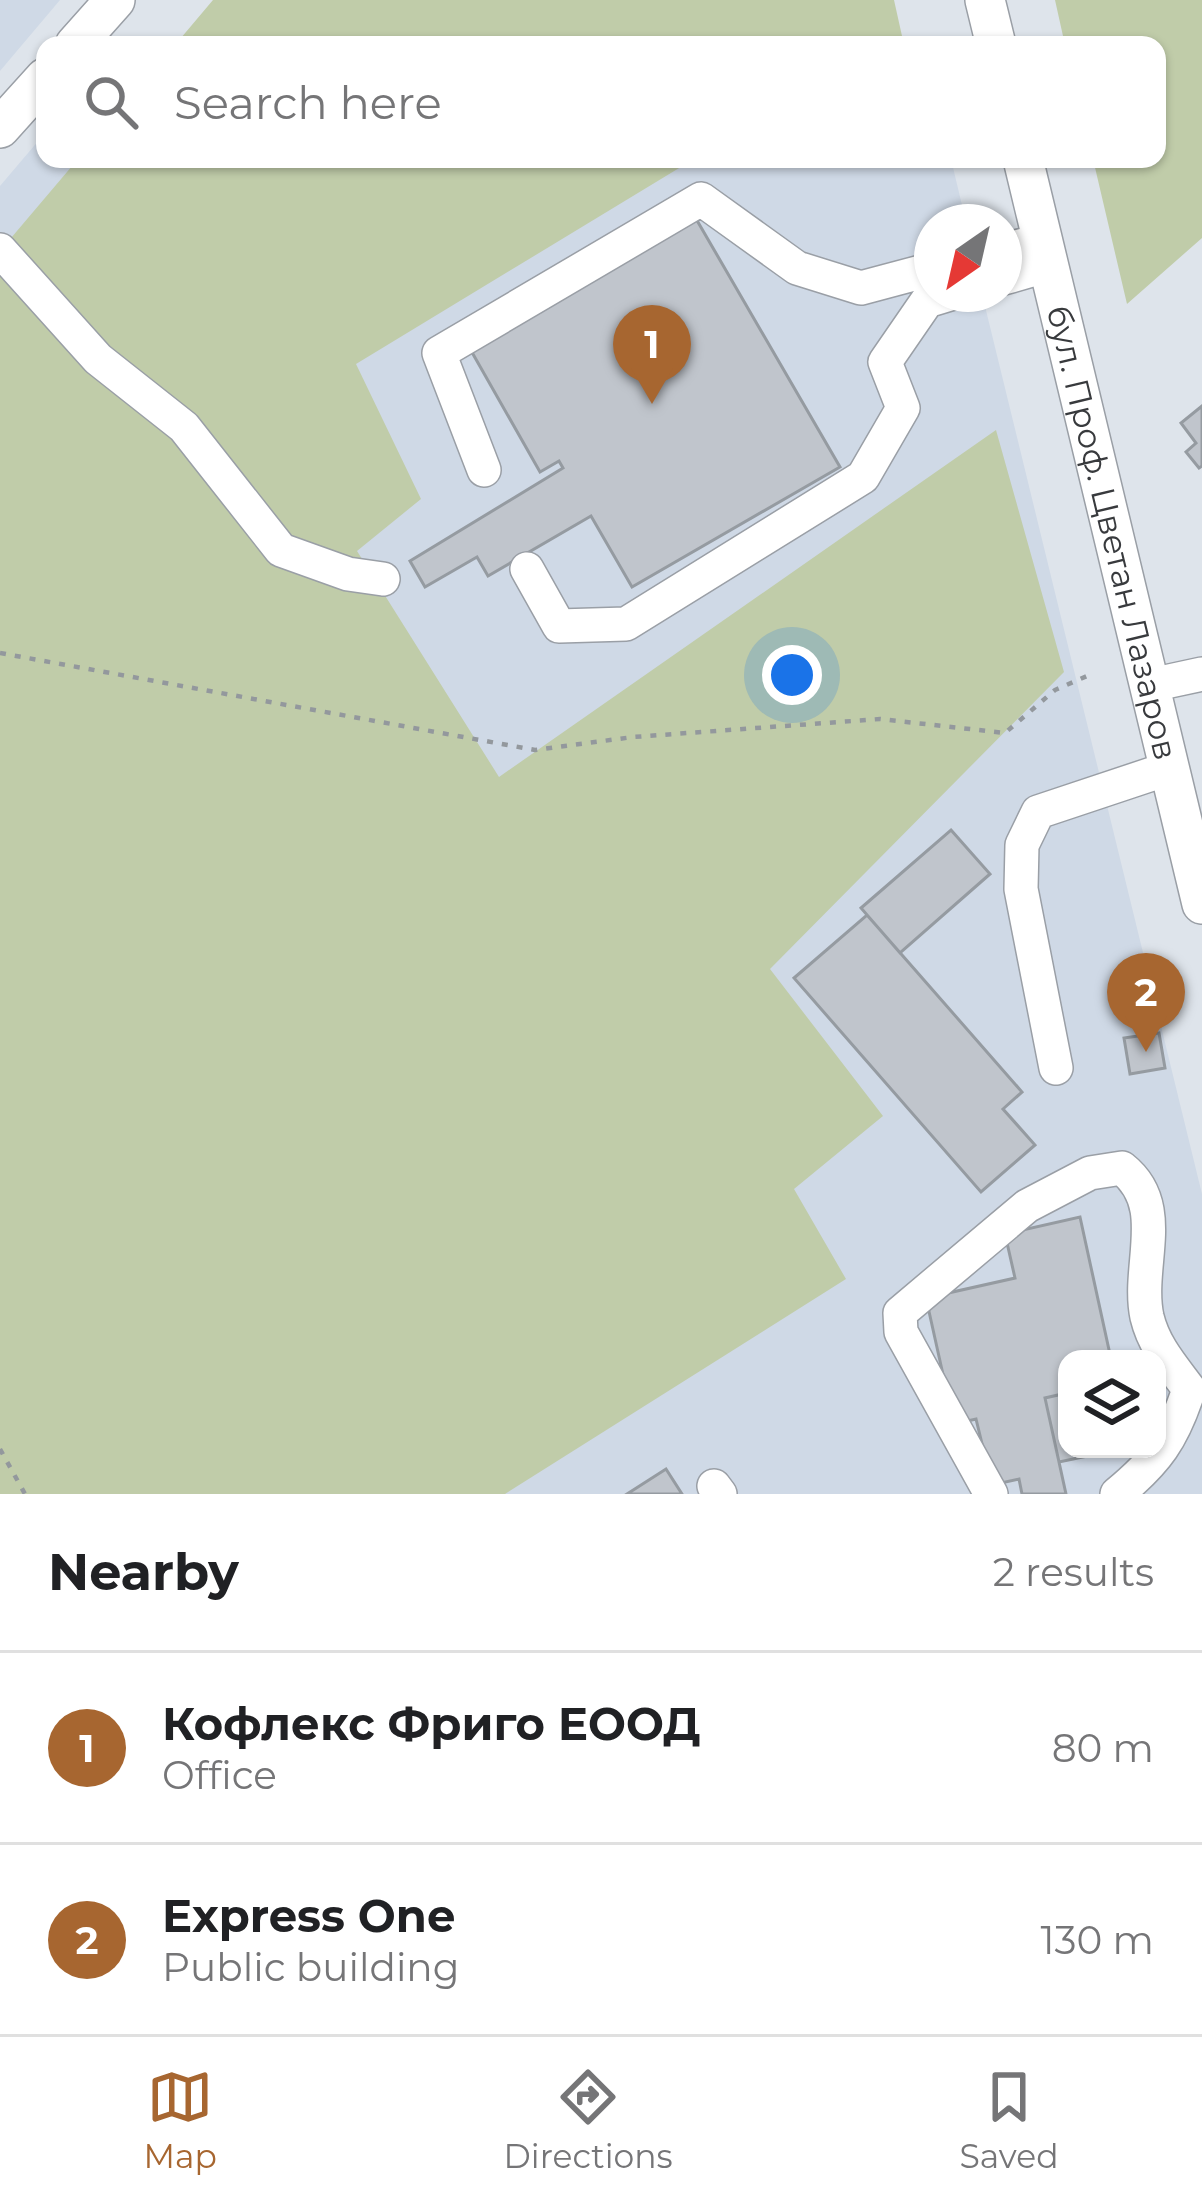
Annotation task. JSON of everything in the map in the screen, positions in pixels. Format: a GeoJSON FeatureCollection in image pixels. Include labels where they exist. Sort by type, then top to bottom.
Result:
{"type":"FeatureCollection","features":[{"type":"Feature","properties":{"kind":"main road"},"geometry":{"type":"LineString","coordinates":[[83,36],[115,0]]}},
{"type":"Feature","properties":{"kind":"main road"},"geometry":{"type":"LineString","coordinates":[[986,0],[994,36]]}},
{"type":"Feature","properties":{"kind":"main road"},"geometry":{"type":"LineString","coordinates":[[0,128],[36,88]]}},
{"type":"Feature","properties":{"kind":"main road","name":"бул. Проф. Цветан Лазаров"},"geometry":{"type":"LineString","coordinates":[[1025,168],[1202,904]]}},
{"type":"Feature","properties":{"kind":"street"},"geometry":{"type":"LineString","coordinates":[[484,470],[439,353],[701,200],[797,268],[861,288],[914,274]]}},
{"type":"Feature","properties":{"kind":"street"},"geometry":{"type":"LineString","coordinates":[[0,250],[98,359],[184,427],[281,550],[348,574],[383,580]]}},
{"type":"Feature","properties":{"kind":"street"},"geometry":{"type":"LineString","coordinates":[[1022,251],[1046,253]]}},
{"type":"Feature","properties":{"kind":"street"},"geometry":{"type":"LineString","coordinates":[[1022,267],[1046,253]]}},
{"type":"Feature","properties":{"kind":"street"},"geometry":{"type":"LineString","coordinates":[[526,569],[560,626],[626,624],[863,477],[903,408],[885,362],[919,312]]}},
{"type":"Feature","properties":{"kind":"street"},"geometry":{"type":"LineString","coordinates":[[1150,685],[1202,674]]}},
{"type":"Feature","properties":{"kind":"street"},"geometry":{"type":"LineString","coordinates":[[1055,1068],[1021,889],[1022,844],[1038,812],[1170,768]]}},
{"type":"Feature","properties":{"kind":"street"},"geometry":{"type":"LineString","coordinates":[[992,1494],[902,1332],[900,1313],[1027,1206],[1090,1173],[1122,1168],[1136,1179],[1150,1210],[1144,1287],[1155,1344],[1196,1388],[1154,1463],[1117,1494]]}},
{"type":"Feature","properties":{"kind":"path"},"geometry":{"type":"LineString","coordinates":[[0,653],[535,751],[633,736],[880,719],[1005,734],[1055,690],[1094,673]]}},
{"type":"Feature","properties":{"kind":"path"},"geometry":{"type":"LineString","coordinates":[[1166,967],[1175,966]]}},
{"type":"Feature","properties":{"kind":"path"},"geometry":{"type":"LineString","coordinates":[[0,1449],[25,1494]]}},
{"type":"Feature","properties":{"kind":"shaded area"},"geometry":{"type":"Polygon","coordinates":[[[0,0],[60,0],[0,71],[0,0]]]}},
{"type":"Feature","properties":{"kind":"shaded area"},"geometry":{"type":"Polygon","coordinates":[[[36,144],[36,168],[953,168],[962,204],[914,204],[914,312],[986,312],[1202,1194],[1202,1494],[0,1494],[0,186],[36,144]]]}},
{"type":"Feature","properties":{"kind":"green space"},"geometry":{"type":"Polygon","coordinates":[[[213,0],[894,0],[902,36],[183,36],[213,0]]]}},
{"type":"Feature","properties":{"kind":"green space"},"geometry":{"type":"Polygon","coordinates":[[[1055,0],[1202,0],[1202,238],[1127,304],[1095,168],[1166,168],[1166,36],[1063,36],[1055,0]]]}},
{"type":"Feature","properties":{"kind":"green space"},"geometry":{"type":"Polygon","coordinates":[[[70,168],[679,168],[356,364],[421,499],[357,551],[499,777],[996,430],[1064,672],[770,969],[883,1116],[794,1189],[846,1279],[505,1494],[0,1494],[0,251],[70,168]]]}},
{"type":"Feature","properties":{"kind":"building"},"geometry":{"type":"Polygon","coordinates":[[[695,217],[840,467],[632,587],[591,516],[488,576],[477,557],[425,587],[410,561],[563,468],[559,461],[540,472],[469,347],[695,217]]]}},
{"type":"Feature","properties":{"kind":"building"},"geometry":{"type":"Polygon","coordinates":[[[1202,406],[1199,468],[1186,452],[1196,443],[1181,423],[1202,406]]]}},
{"type":"Feature","properties":{"kind":"building"},"geometry":{"type":"Polygon","coordinates":[[[951,830],[990,874],[900,953],[861,908],[951,830]]]}},
{"type":"Feature","properties":{"kind":"building"},"geometry":{"type":"Polygon","coordinates":[[[867,915],[1022,1092],[1003,1109],[1035,1145],[981,1192],[794,978],[867,915]]]}},
{"type":"Feature","properties":{"kind":"building"},"geometry":{"type":"Polygon","coordinates":[[[1159,1033],[1165,1068],[1130,1074],[1124,1038],[1159,1033]]]}},
{"type":"Feature","properties":{"kind":"building"},"geometry":{"type":"Polygon","coordinates":[[[1080,1217],[1109,1350],[1058,1350],[1058,1395],[1045,1398],[1066,1494],[1022,1494],[1019,1479],[992,1485],[976,1419],[954,1424],[926,1298],[1015,1278],[1005,1234],[1080,1217]]]}},
{"type":"Feature","properties":{"kind":"building"},"geometry":{"type":"Polygon","coordinates":[[[1058,1395],[1058,1457],[1045,1398],[1058,1395]]]}},
{"type":"Feature","properties":{"kind":"building"},"geometry":{"type":"Polygon","coordinates":[[[666,1469],[682,1494],[627,1494],[666,1469]]]}},
{"type":"Feature","properties":{"kind":"place","name":"Кофлекс Фриго ЕООД"},"geometry":{"type":"Point","coordinates":[652,404]}},
{"type":"Feature","properties":{"kind":"place","name":"Express One"},"geometry":{"type":"Point","coordinates":[1146,1052]}}]}
